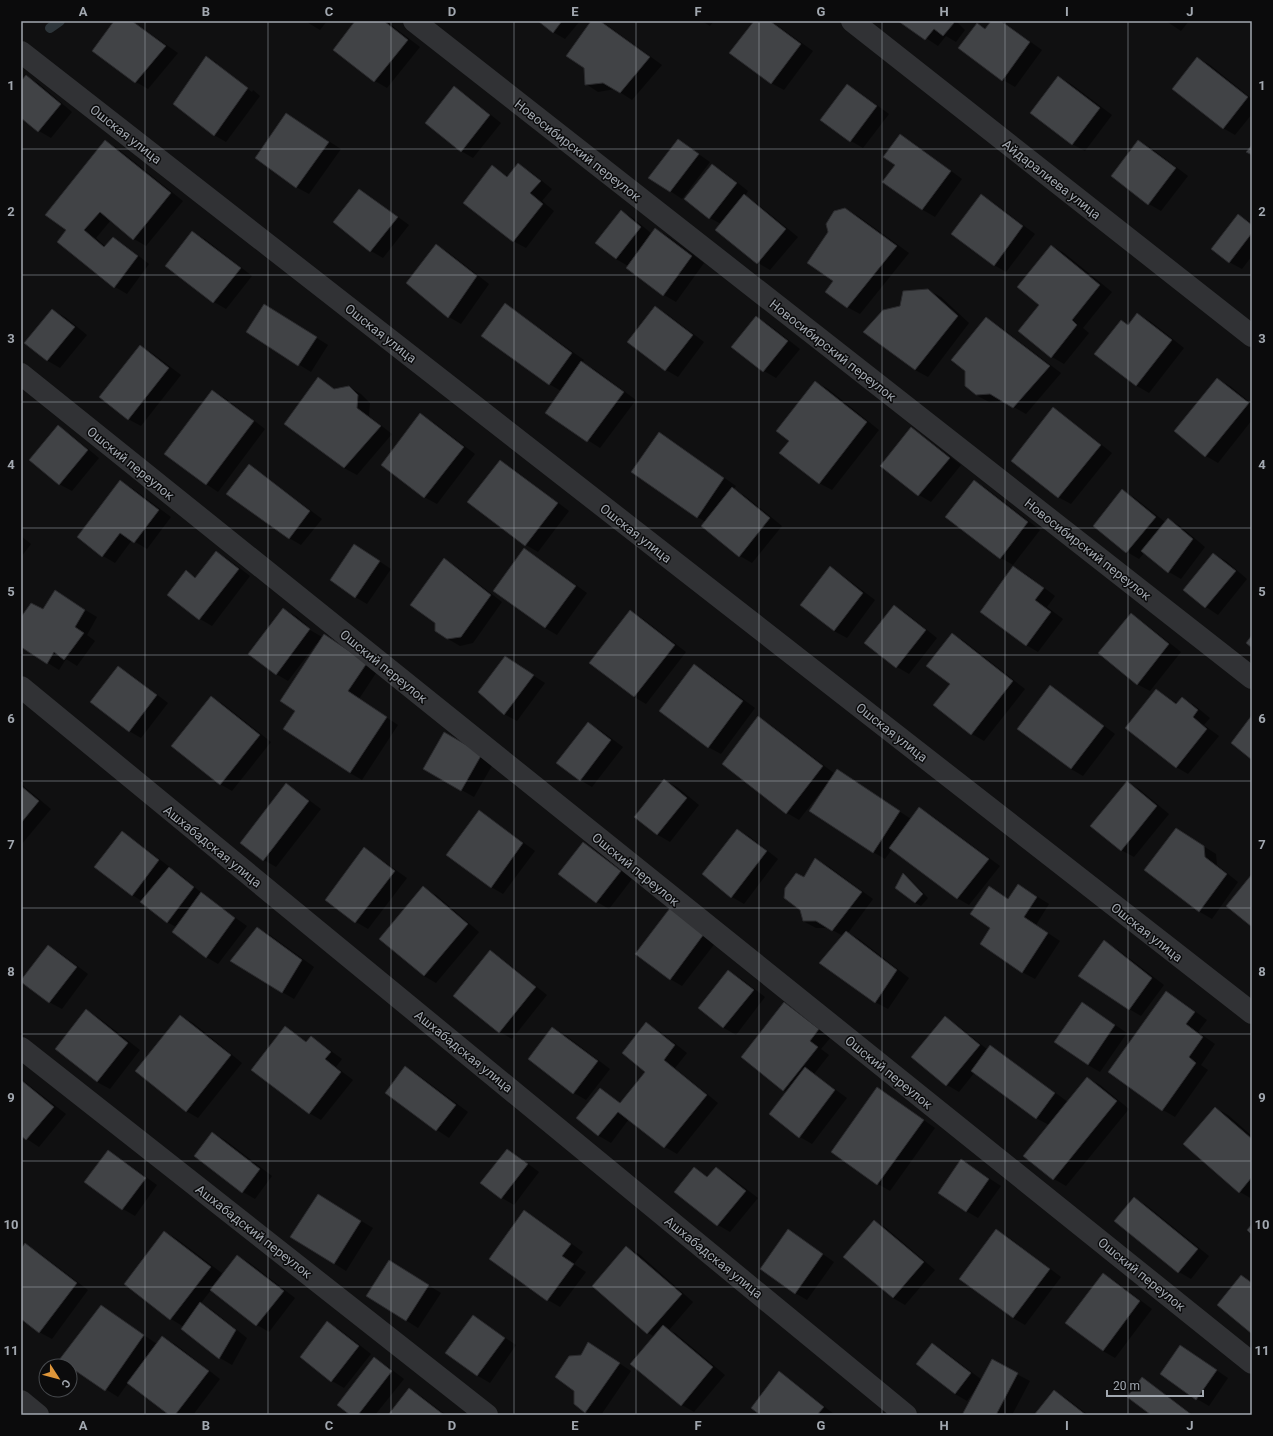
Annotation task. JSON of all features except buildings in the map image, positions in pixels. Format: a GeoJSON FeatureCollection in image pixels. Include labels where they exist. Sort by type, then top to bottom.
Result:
{"type":"FeatureCollection","features":[{"type":"Feature","properties":{"kind":"street","name":"Новосибирский переулок"},"geometry":{"type":"LineString","coordinates":[[414,21],[1252,678]]}},
{"type":"Feature","properties":{"kind":"street","name":"Айдаралиева улица"},"geometry":{"type":"LineString","coordinates":[[852,21],[1252,336]]}},
{"type":"Feature","properties":{"kind":"street","name":"Ошская улица"},"geometry":{"type":"LineString","coordinates":[[21,52],[1252,1014]]}},
{"type":"Feature","properties":{"kind":"street","name":"Ошский переулок"},"geometry":{"type":"LineString","coordinates":[[21,374],[1252,1363]]}},
{"type":"Feature","properties":{"kind":"street","name":"Ашхабадская улица"},"geometry":{"type":"LineString","coordinates":[[21,687],[906,1415]]}},
{"type":"Feature","properties":{"kind":"street","name":"Ашхабадский переулок"},"geometry":{"type":"LineString","coordinates":[[21,1048],[487,1415]]}},
{"type":"Feature","properties":{"kind":"street"},"geometry":{"type":"LineString","coordinates":[[21,1402],[38,1415]]}},
{"type":"Feature","properties":{"kind":"waterway"},"geometry":{"type":"LineString","coordinates":[[50,28],[60,21]]}}]}
